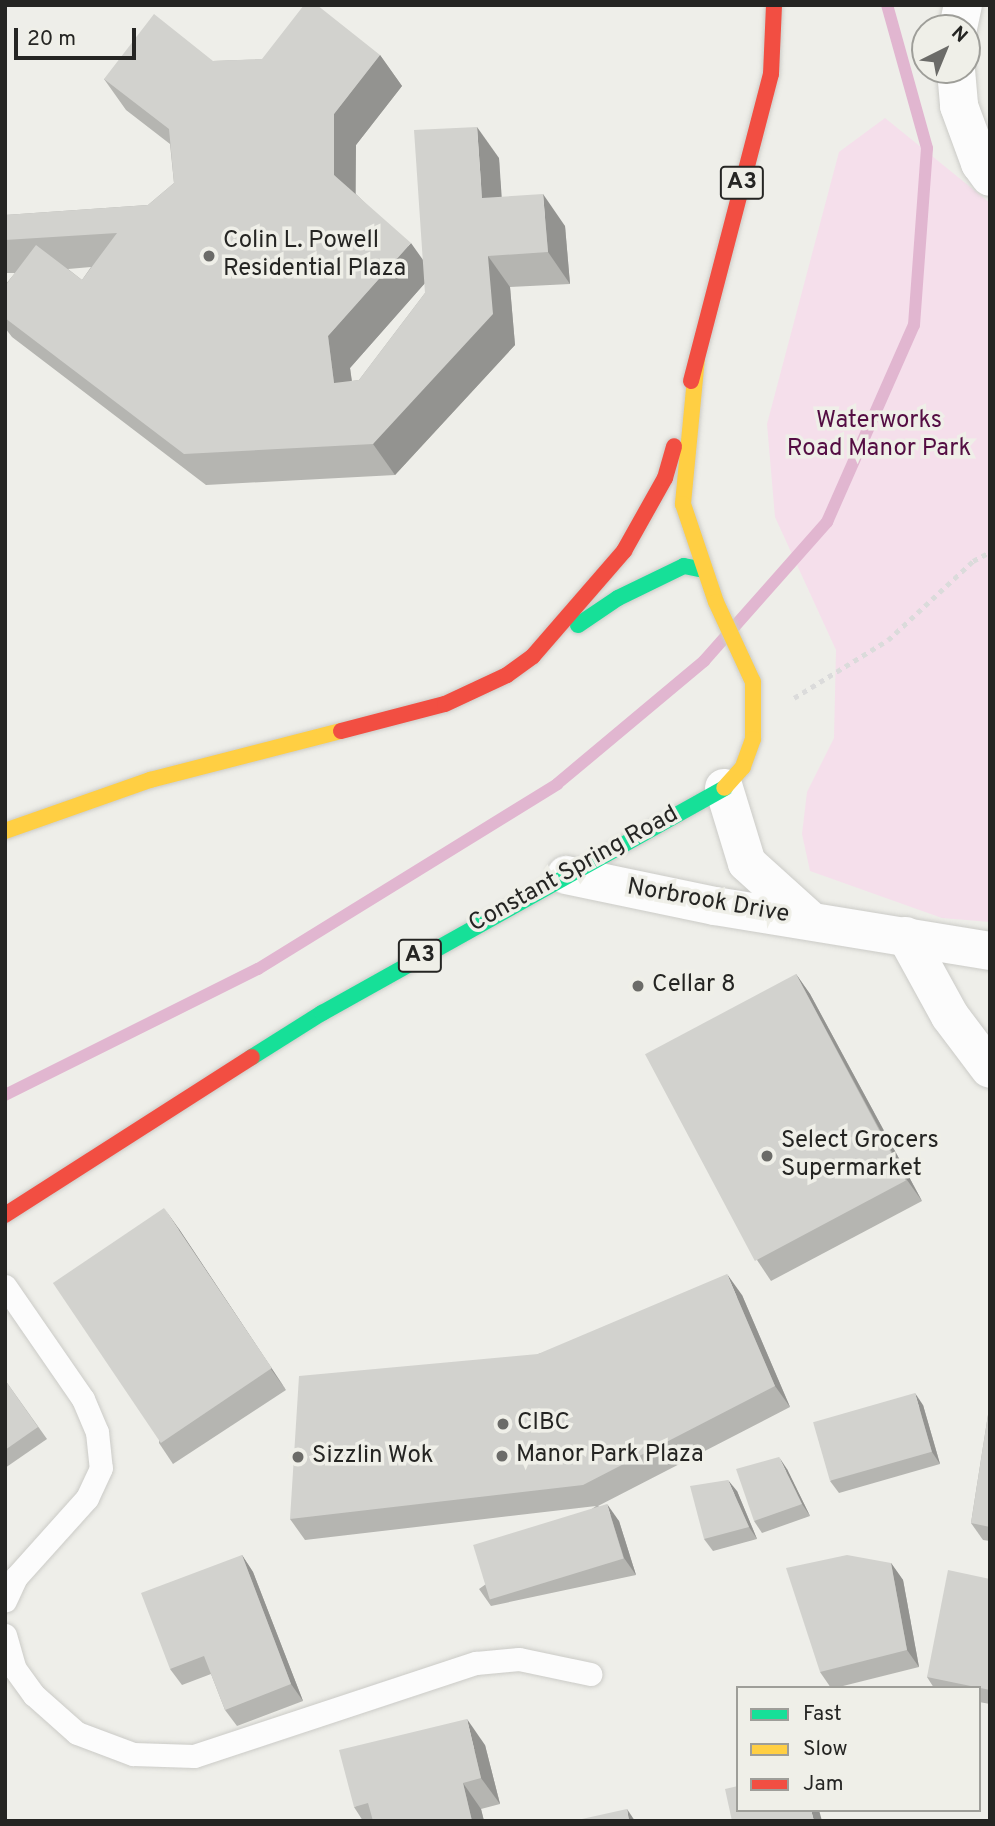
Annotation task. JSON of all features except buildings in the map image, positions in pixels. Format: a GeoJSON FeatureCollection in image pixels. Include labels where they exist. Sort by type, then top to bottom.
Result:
{"type":"FeatureCollection","features":[{"type":"Feature","properties":{"kind":"main road","name":"Constant Spring Road"},"geometry":{"type":"LineString","coordinates":[[5,831],[150,780],[445,704],[507,675],[533,656],[624,551],[648,513],[665,478],[771,74],[774,5]]}},
{"type":"Feature","properties":{"kind":"main road","name":"Constant Spring Road"},"geometry":{"type":"LineString","coordinates":[[5,1215],[322,1013],[724,788],[743,768],[755,716],[754,682],[716,602],[683,505],[697,358]]}},
{"type":"Feature","properties":{"kind":"main road"},"geometry":{"type":"LineString","coordinates":[[533,656],[618,598],[684,566],[704,570]]}},
{"type":"Feature","properties":{"kind":"main road"},"geometry":{"type":"LineString","coordinates":[[126,1116],[221,1061],[322,1013]]}},
{"type":"Feature","properties":{"kind":"street"},"geometry":{"type":"LineString","coordinates":[[957,84],[959,106],[980,163],[990,177]]}},
{"type":"Feature","properties":{"kind":"street","name":"Norbrook Drive"},"geometry":{"type":"LineString","coordinates":[[724,788],[747,863],[809,919]]}},
{"type":"Feature","properties":{"kind":"street","name":"Norbrook Drive"},"geometry":{"type":"LineString","coordinates":[[566,875],[715,906],[809,919],[990,951]]}},
{"type":"Feature","properties":{"kind":"street"},"geometry":{"type":"LineString","coordinates":[[906,936],[950,1016],[990,1069]]}},
{"type":"Feature","properties":{"kind":"lane"},"geometry":{"type":"LineString","coordinates":[[5,1286],[83,1399],[97,1432],[101,1468],[87,1498],[16,1577],[5,1601]]}},
{"type":"Feature","properties":{"kind":"lane"},"geometry":{"type":"LineString","coordinates":[[5,1635],[15,1669],[34,1695],[77,1733],[133,1754],[194,1756],[476,1663],[519,1659],[590,1674]]}},
{"type":"Feature","properties":{"kind":"path"},"geometry":{"type":"LineString","coordinates":[[755,716],[812,690],[888,640],[973,561],[990,552]]}},
{"type":"Feature","properties":{"kind":"green space","name":"Waterworks Road Manor Park"},"geometry":{"type":"Polygon","coordinates":[[[885,118],[990,203],[990,922],[942,918],[810,871],[802,834],[807,792],[834,738],[836,650],[775,517],[767,424],[839,152],[885,118]]]}},
{"type":"Feature","properties":{"kind":"waterway"},"geometry":{"type":"LineString","coordinates":[[5,1095],[258,969],[557,784],[704,661],[827,522],[914,325],[927,148],[887,5]]}},
{"type":"Feature","properties":{"kind":"traffic: fast"},"geometry":{"type":"LineString","coordinates":[[578,625],[618,598],[684,566],[704,570]]}},
{"type":"Feature","properties":{"kind":"traffic: fast"},"geometry":{"type":"LineString","coordinates":[[252,1057],[322,1013],[724,788]]}},
{"type":"Feature","properties":{"kind":"traffic: slow"},"geometry":{"type":"LineString","coordinates":[[697,358],[683,504],[716,602],[753,682],[753,739],[743,767],[724,788]]}},
{"type":"Feature","properties":{"kind":"traffic: slow"},"geometry":{"type":"LineString","coordinates":[[5,831],[150,780],[341,731]]}},
{"type":"Feature","properties":{"kind":"traffic: jam"},"geometry":{"type":"LineString","coordinates":[[691,381],[771,74],[774,5]]}},
{"type":"Feature","properties":{"kind":"traffic: jam"},"geometry":{"type":"LineString","coordinates":[[341,731],[445,704],[507,675],[533,656],[624,551],[665,478],[674,446]]}},
{"type":"Feature","properties":{"kind":"traffic: jam"},"geometry":{"type":"LineString","coordinates":[[5,1215],[252,1057]]}},
{"type":"Feature","properties":{"kind":"place","name":"Colin L. Powell Residential Plaza"},"geometry":{"type":"Point","coordinates":[209,256]}},
{"type":"Feature","properties":{"kind":"place","name":"Cellar 8"},"geometry":{"type":"Point","coordinates":[638,986]}},
{"type":"Feature","properties":{"kind":"place","name":"Select Grocers Supermarket"},"geometry":{"type":"Point","coordinates":[767,1156]}},
{"type":"Feature","properties":{"kind":"place","name":"CIBC"},"geometry":{"type":"Point","coordinates":[503,1424]}},
{"type":"Feature","properties":{"kind":"place","name":"Manor Park Plaza"},"geometry":{"type":"Point","coordinates":[502,1456]}},
{"type":"Feature","properties":{"kind":"place","name":"Sizzlin Wok"},"geometry":{"type":"Point","coordinates":[298,1457]}}]}
